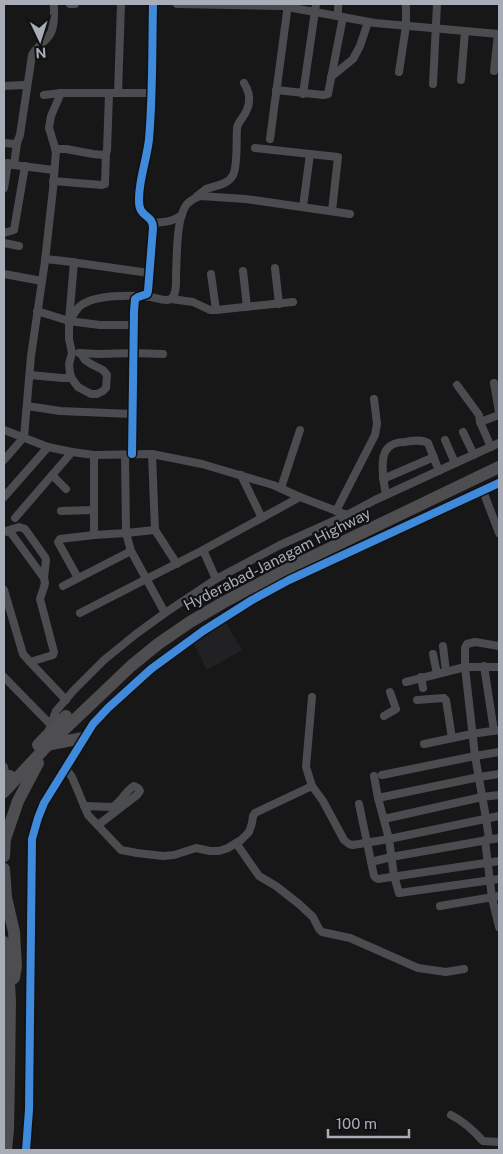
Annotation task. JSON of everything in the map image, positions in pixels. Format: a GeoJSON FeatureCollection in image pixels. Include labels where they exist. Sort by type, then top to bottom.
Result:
{"type":"FeatureCollection","features":[{"type":"Feature","properties":{"kind":"highway","name":"Hyderabad-Janagam Highway"},"geometry":{"type":"LineString","coordinates":[[4,792],[48,738],[94,689],[136,651],[171,625],[194,610],[345,531],[499,460]]}},
{"type":"Feature","properties":{"kind":"highway","name":"Hyderabad-Janagam Highway"},"geometry":{"type":"LineString","coordinates":[[5,775],[131,666],[190,622],[295,564],[499,467]]}},
{"type":"Feature","properties":{"kind":"highway"},"geometry":{"type":"LineString","coordinates":[[4,856],[5,839],[18,801],[48,738],[83,738]]}},
{"type":"Feature","properties":{"kind":"highway"},"geometry":{"type":"LineString","coordinates":[[4,869],[6,897],[14,932],[16,966],[10,1000]]}},
{"type":"Feature","properties":{"kind":"highway"},"geometry":{"type":"LineString","coordinates":[[4,942],[10,1000],[6,1150]]}},
{"type":"Feature","properties":{"kind":"street"},"geometry":{"type":"LineString","coordinates":[[4,188],[9,164],[20,135],[32,55],[35,49],[50,36],[53,27],[54,4]]}},
{"type":"Feature","properties":{"kind":"street"},"geometry":{"type":"LineString","coordinates":[[53,181],[105,184],[106,153],[120,4]]}},
{"type":"Feature","properties":{"kind":"street"},"geometry":{"type":"LineString","coordinates":[[153,4],[151,93],[147,153],[139,200],[141,213],[152,220],[153,223],[148,291],[147,294],[135,299],[133,414],[128,455],[126,534],[131,551],[165,612]]}},
{"type":"Feature","properties":{"kind":"street"},"geometry":{"type":"LineString","coordinates":[[177,4],[288,5],[315,13],[368,22],[499,34],[494,71]]}},
{"type":"Feature","properties":{"kind":"street"},"geometry":{"type":"LineString","coordinates":[[303,94],[316,4]]}},
{"type":"Feature","properties":{"kind":"street"},"geometry":{"type":"LineString","coordinates":[[276,90],[303,94],[328,94],[340,17],[338,4]]}},
{"type":"Feature","properties":{"kind":"street"},"geometry":{"type":"LineString","coordinates":[[400,72],[406,26],[406,4]]}},
{"type":"Feature","properties":{"kind":"street"},"geometry":{"type":"LineString","coordinates":[[433,84],[437,4]]}},
{"type":"Feature","properties":{"kind":"street"},"geometry":{"type":"LineString","coordinates":[[270,139],[288,5]]}},
{"type":"Feature","properties":{"kind":"street"},"geometry":{"type":"LineString","coordinates":[[331,77],[353,59],[360,46],[368,22]]}},
{"type":"Feature","properties":{"kind":"street"},"geometry":{"type":"LineString","coordinates":[[460,80],[465,31]]}},
{"type":"Feature","properties":{"kind":"street"},"geometry":{"type":"LineString","coordinates":[[171,299],[176,287],[178,231],[183,211],[187,204],[206,189],[229,181],[234,174],[237,126],[245,116],[250,99],[244,82]]}},
{"type":"Feature","properties":{"kind":"street"},"geometry":{"type":"LineString","coordinates":[[4,86],[27,87]]}},
{"type":"Feature","properties":{"kind":"street"},"geometry":{"type":"LineString","coordinates":[[44,95],[61,93],[151,93]]}},
{"type":"Feature","properties":{"kind":"street"},"geometry":{"type":"LineString","coordinates":[[4,460],[24,437],[56,151],[49,128],[51,116],[61,93]]}},
{"type":"Feature","properties":{"kind":"street"},"geometry":{"type":"LineString","coordinates":[[4,143],[14,144],[17,142]]}},
{"type":"Feature","properties":{"kind":"street"},"geometry":{"type":"LineString","coordinates":[[55,148],[103,155],[106,153]]}},
{"type":"Feature","properties":{"kind":"street"},"geometry":{"type":"LineString","coordinates":[[255,148],[338,157],[332,211]]}},
{"type":"Feature","properties":{"kind":"street"},"geometry":{"type":"LineString","coordinates":[[303,207],[310,154]]}},
{"type":"Feature","properties":{"kind":"street"},"geometry":{"type":"LineString","coordinates":[[9,164],[54,170]]}},
{"type":"Feature","properties":{"kind":"street"},"geometry":{"type":"LineString","coordinates":[[4,233],[14,230],[25,166]]}},
{"type":"Feature","properties":{"kind":"street"},"geometry":{"type":"LineString","coordinates":[[194,198],[200,196],[246,199],[350,214]]}},
{"type":"Feature","properties":{"kind":"street"},"geometry":{"type":"LineString","coordinates":[[153,223],[171,221],[182,215]]}},
{"type":"Feature","properties":{"kind":"street"},"geometry":{"type":"LineString","coordinates":[[4,243],[19,246]]}},
{"type":"Feature","properties":{"kind":"street"},"geometry":{"type":"LineString","coordinates":[[45,259],[149,273]]}},
{"type":"Feature","properties":{"kind":"street"},"geometry":{"type":"LineString","coordinates":[[74,262],[69,339],[72,353],[69,364],[71,378],[78,386],[91,394],[103,391],[106,388],[107,375],[104,370],[90,364],[81,354]]}},
{"type":"Feature","properties":{"kind":"street"},"geometry":{"type":"LineString","coordinates":[[275,268],[279,304]]}},
{"type":"Feature","properties":{"kind":"street"},"geometry":{"type":"LineString","coordinates":[[242,271],[246,307]]}},
{"type":"Feature","properties":{"kind":"street"},"geometry":{"type":"LineString","coordinates":[[4,274],[42,281]]}},
{"type":"Feature","properties":{"kind":"street"},"geometry":{"type":"LineString","coordinates":[[211,274],[216,310]]}},
{"type":"Feature","properties":{"kind":"street"},"geometry":{"type":"LineString","coordinates":[[70,322],[80,306],[90,300],[102,297],[171,299],[193,302],[210,310],[294,302]]}},
{"type":"Feature","properties":{"kind":"street"},"geometry":{"type":"LineString","coordinates":[[37,311],[70,322],[100,325],[134,325]]}},
{"type":"Feature","properties":{"kind":"street"},"geometry":{"type":"LineString","coordinates":[[72,353],[163,354]]}},
{"type":"Feature","properties":{"kind":"street"},"geometry":{"type":"LineString","coordinates":[[30,374],[71,378]]}},
{"type":"Feature","properties":{"kind":"street"},"geometry":{"type":"LineString","coordinates":[[480,422],[499,413],[494,383]]}},
{"type":"Feature","properties":{"kind":"street"},"geometry":{"type":"LineString","coordinates":[[457,385],[479,415],[480,422],[492,447]]}},
{"type":"Feature","properties":{"kind":"street"},"geometry":{"type":"LineString","coordinates":[[336,511],[375,435],[377,424],[374,398]]}},
{"type":"Feature","properties":{"kind":"street"},"geometry":{"type":"LineString","coordinates":[[27,406],[60,411],[133,414]]}},
{"type":"Feature","properties":{"kind":"street"},"geometry":{"type":"LineString","coordinates":[[4,430],[48,447],[72,452],[94,455],[152,454],[202,464],[273,485],[347,514]]}},
{"type":"Feature","properties":{"kind":"street"},"geometry":{"type":"LineString","coordinates":[[281,488],[300,430]]}},
{"type":"Feature","properties":{"kind":"street"},"geometry":{"type":"LineString","coordinates":[[463,432],[474,455]]}},
{"type":"Feature","properties":{"kind":"street"},"geometry":{"type":"LineString","coordinates":[[445,440],[455,463]]}},
{"type":"Feature","properties":{"kind":"street"},"geometry":{"type":"LineString","coordinates":[[386,495],[382,467],[385,452],[397,443],[426,441],[439,471]]}},
{"type":"Feature","properties":{"kind":"street"},"geometry":{"type":"LineString","coordinates":[[48,738],[56,711],[104,660],[165,612],[216,578],[375,500],[499,444]]}},
{"type":"Feature","properties":{"kind":"street"},"geometry":{"type":"LineString","coordinates":[[4,496],[48,447]]}},
{"type":"Feature","properties":{"kind":"street"},"geometry":{"type":"LineString","coordinates":[[14,518],[72,452]]}},
{"type":"Feature","properties":{"kind":"street"},"geometry":{"type":"LineString","coordinates":[[152,454],[155,530],[177,564]]}},
{"type":"Feature","properties":{"kind":"street"},"geometry":{"type":"LineString","coordinates":[[94,455],[94,535]]}},
{"type":"Feature","properties":{"kind":"street"},"geometry":{"type":"LineString","coordinates":[[383,479],[434,457]]}},
{"type":"Feature","properties":{"kind":"street"},"geometry":{"type":"LineString","coordinates":[[52,475],[66,489]]}},
{"type":"Feature","properties":{"kind":"street"},"geometry":{"type":"LineString","coordinates":[[240,475],[262,518]]}},
{"type":"Feature","properties":{"kind":"street"},"geometry":{"type":"LineString","coordinates":[[26,1150],[29,1110],[32,839],[44,804],[92,724],[151,669],[235,610],[288,580],[499,483]]}},
{"type":"Feature","properties":{"kind":"street"},"geometry":{"type":"LineString","coordinates":[[483,491],[499,533]]}},
{"type":"Feature","properties":{"kind":"street"},"geometry":{"type":"LineString","coordinates":[[80,613],[177,564],[300,497]]}},
{"type":"Feature","properties":{"kind":"street"},"geometry":{"type":"LineString","coordinates":[[61,511],[94,510]]}},
{"type":"Feature","properties":{"kind":"street"},"geometry":{"type":"LineString","coordinates":[[5,531],[20,527],[25,529],[46,560],[45,583],[40,599],[54,652],[53,655],[30,662]]}},
{"type":"Feature","properties":{"kind":"street"},"geometry":{"type":"LineString","coordinates":[[78,578],[58,542],[60,539],[155,530]]}},
{"type":"Feature","properties":{"kind":"street"},"geometry":{"type":"LineString","coordinates":[[5,531],[11,533],[44,578]]}},
{"type":"Feature","properties":{"kind":"street"},"geometry":{"type":"LineString","coordinates":[[203,550],[216,578]]}},
{"type":"Feature","properties":{"kind":"street"},"geometry":{"type":"LineString","coordinates":[[63,586],[131,551]]}},
{"type":"Feature","properties":{"kind":"street"},"geometry":{"type":"LineString","coordinates":[[4,590],[23,654],[66,700]]}},
{"type":"Feature","properties":{"kind":"street"},"geometry":{"type":"LineString","coordinates":[[499,646],[475,642],[467,644],[465,648],[465,667],[472,734],[486,818],[490,881],[495,897],[499,926]]}},
{"type":"Feature","properties":{"kind":"street"},"geometry":{"type":"LineString","coordinates":[[443,646],[446,672]]}},
{"type":"Feature","properties":{"kind":"street"},"geometry":{"type":"LineString","coordinates":[[433,654],[437,674]]}},
{"type":"Feature","properties":{"kind":"street"},"geometry":{"type":"LineString","coordinates":[[424,744],[496,731],[484,666]]}},
{"type":"Feature","properties":{"kind":"street"},"geometry":{"type":"LineString","coordinates":[[406,682],[465,667],[499,667]]}},
{"type":"Feature","properties":{"kind":"street"},"geometry":{"type":"LineString","coordinates":[[4,677],[48,738]]}},
{"type":"Feature","properties":{"kind":"street"},"geometry":{"type":"LineString","coordinates":[[421,677],[423,688]]}},
{"type":"Feature","properties":{"kind":"street"},"geometry":{"type":"LineString","coordinates":[[384,716],[396,709],[390,692]]}},
{"type":"Feature","properties":{"kind":"street"},"geometry":{"type":"LineString","coordinates":[[312,697],[306,768],[312,786],[323,801],[347,843],[353,845],[389,839],[499,816]]}},
{"type":"Feature","properties":{"kind":"street"},"geometry":{"type":"LineString","coordinates":[[417,700],[444,698],[446,700],[452,738]]}},
{"type":"Feature","properties":{"kind":"street"},"geometry":{"type":"LineString","coordinates":[[499,752],[378,776],[378,798],[389,839],[398,892],[401,894],[499,879]]}},
{"type":"Feature","properties":{"kind":"street"},"geometry":{"type":"LineString","coordinates":[[66,769],[72,777],[88,815],[121,850],[136,854],[163,856],[174,855],[196,848],[210,851],[228,848],[241,840],[249,832],[253,816],[256,813],[312,786]]}},
{"type":"Feature","properties":{"kind":"street"},"geometry":{"type":"LineString","coordinates":[[378,798],[499,774]]}},
{"type":"Feature","properties":{"kind":"street"},"geometry":{"type":"LineString","coordinates":[[84,806],[112,808],[116,806],[130,788],[134,786],[138,788],[140,791],[137,794],[98,825]]}},
{"type":"Feature","properties":{"kind":"street"},"geometry":{"type":"LineString","coordinates":[[384,819],[482,797],[499,795]]}},
{"type":"Feature","properties":{"kind":"street"},"geometry":{"type":"LineString","coordinates":[[359,804],[374,876],[378,879],[499,861]]}},
{"type":"Feature","properties":{"kind":"street"},"geometry":{"type":"LineString","coordinates":[[371,862],[499,838]]}},
{"type":"Feature","properties":{"kind":"street"},"geometry":{"type":"LineString","coordinates":[[236,843],[259,876],[276,886],[299,904],[313,917],[318,929],[322,932],[350,938],[418,968],[446,972],[464,969]]}},
{"type":"Feature","properties":{"kind":"street"},"geometry":{"type":"LineString","coordinates":[[440,906],[495,897]]}},
{"type":"Feature","properties":{"kind":"street"},"geometry":{"type":"LineString","coordinates":[[451,1115],[476,1134],[487,1150]]}},
{"type":"Feature","properties":{"kind":"street"},"geometry":{"type":"LineString","coordinates":[[482,1141],[499,1142]]}},
{"type":"Feature","properties":{"kind":"shaded area"},"geometry":{"type":"Polygon","coordinates":[[[226,623],[242,650],[207,670],[193,642],[226,623]]]}},
{"type":"Feature","properties":{"kind":"cycle path"},"geometry":{"type":"LineString","coordinates":[[132,454],[135,299],[147,294],[148,291],[153,228],[151,220],[143,213],[139,205],[140,184],[148,146],[150,122],[153,4]]}},
{"type":"Feature","properties":{"kind":"cycle path"},"geometry":{"type":"LineString","coordinates":[[26,1150],[29,1110],[32,839],[44,803],[93,724],[151,669],[203,631],[252,600],[289,580],[499,483]]}}]}
